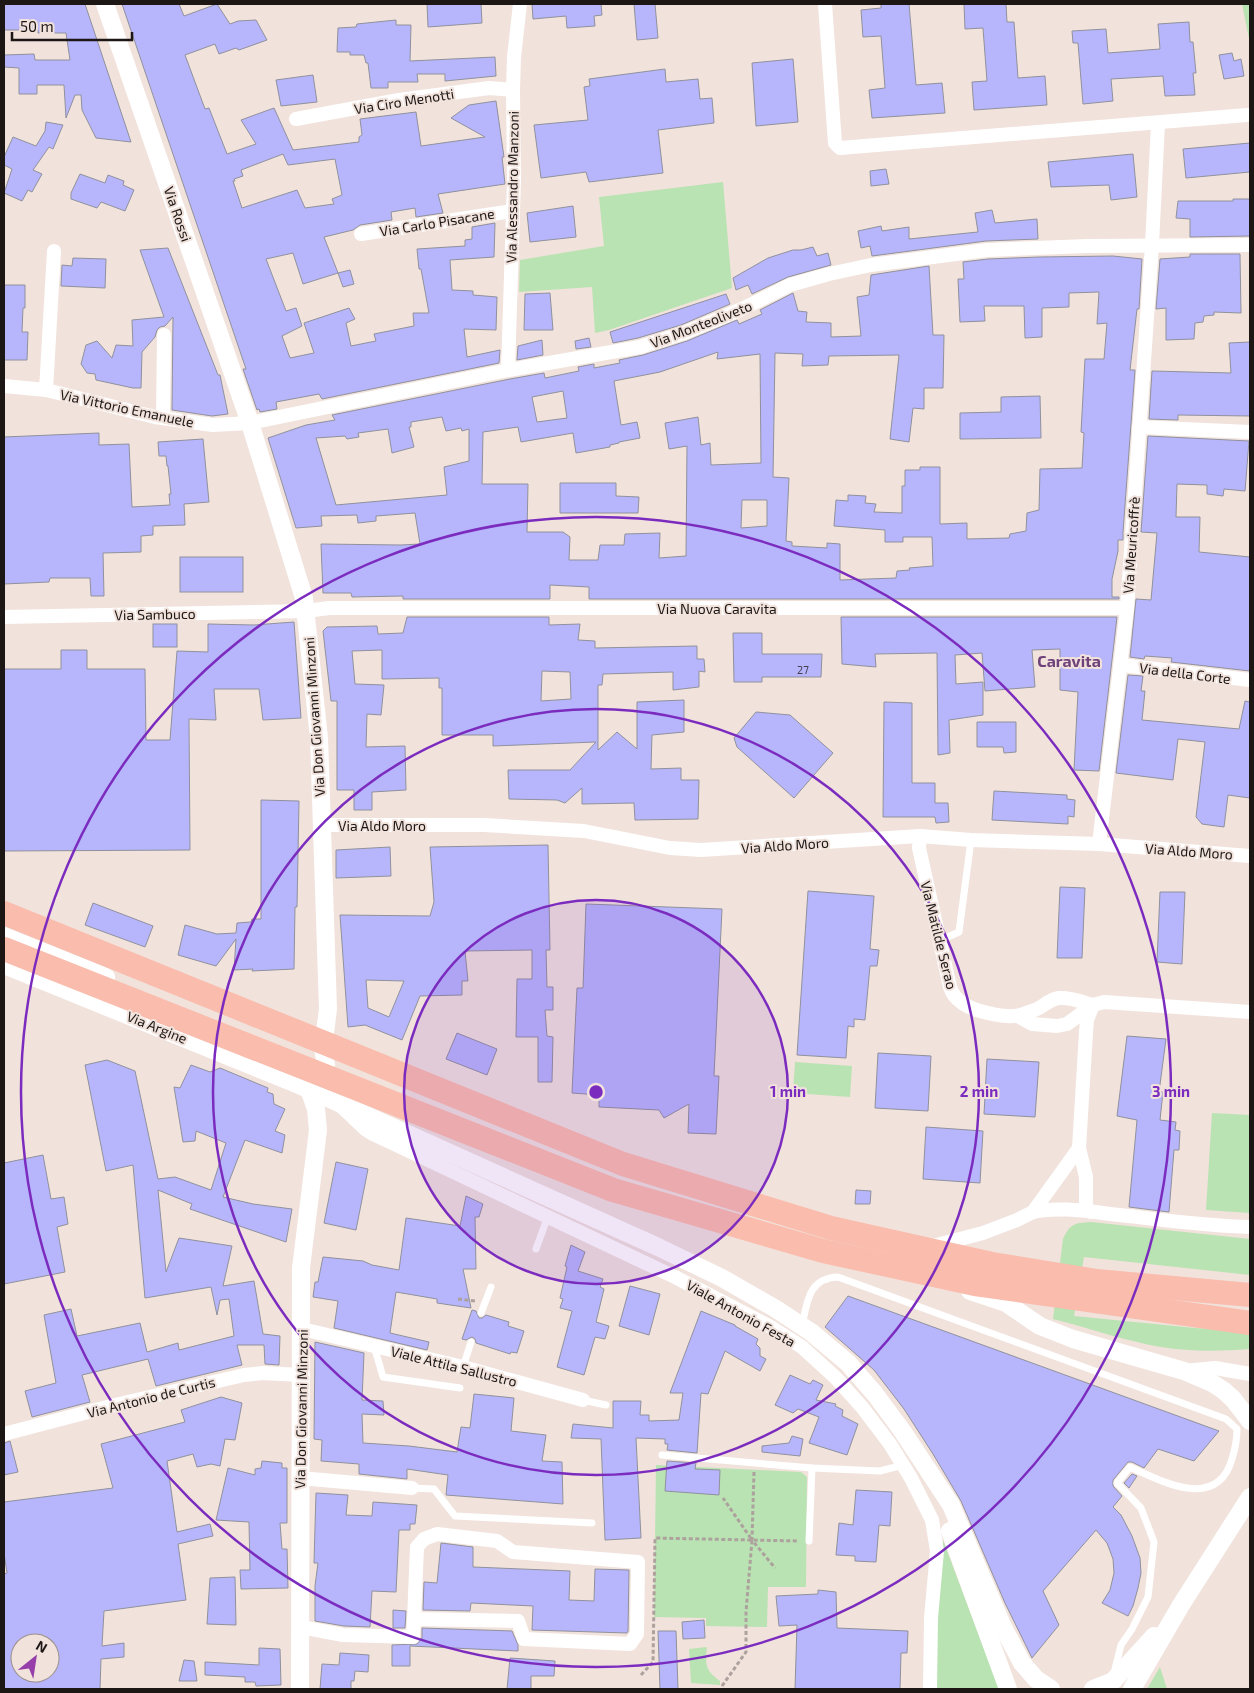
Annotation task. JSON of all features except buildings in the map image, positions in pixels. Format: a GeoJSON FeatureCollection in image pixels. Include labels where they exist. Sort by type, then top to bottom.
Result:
{"type":"FeatureCollection","features":[{"type":"Feature","properties":{"kind":"highway"},"geometry":{"type":"LineString","coordinates":[[4,913],[622,1164],[831,1228],[992,1264],[1095,1291],[1250,1323]]}},
{"type":"Feature","properties":{"kind":"highway"},"geometry":{"type":"LineString","coordinates":[[4,949],[613,1190],[823,1251],[975,1284],[1095,1291],[1250,1295]]}},
{"type":"Feature","properties":{"kind":"street","name":"Via Rossi"},"geometry":{"type":"LineString","coordinates":[[105,4],[250,423]]}},
{"type":"Feature","properties":{"kind":"street","name":"Via Alessandro Manzoni"},"geometry":{"type":"LineString","coordinates":[[508,370],[513,210],[514,57],[520,4]]}},
{"type":"Feature","properties":{"kind":"street"},"geometry":{"type":"LineString","coordinates":[[825,4],[835,143],[840,148],[1247,115]]}},
{"type":"Feature","properties":{"kind":"street","name":"Via Ciro Menotti"},"geometry":{"type":"LineString","coordinates":[[296,118],[489,88],[513,90]]}},
{"type":"Feature","properties":{"kind":"street","name":"Via Meuricoffrè"},"geometry":{"type":"LineString","coordinates":[[1099,844],[1127,608],[1152,246],[1158,123]]}},
{"type":"Feature","properties":{"kind":"street","name":"Via Carlo Pisacane"},"geometry":{"type":"LineString","coordinates":[[361,234],[513,210]]}},
{"type":"Feature","properties":{"kind":"street","name":"Via Monteoliveto"},"geometry":{"type":"LineString","coordinates":[[250,423],[508,370],[640,347],[684,333],[742,309],[790,285],[871,265],[987,250],[1087,246],[1250,246]]}},
{"type":"Feature","properties":{"kind":"street"},"geometry":{"type":"LineString","coordinates":[[46,390],[54,251]]}},
{"type":"Feature","properties":{"kind":"street"},"geometry":{"type":"LineString","coordinates":[[163,418],[164,335]]}},
{"type":"Feature","properties":{"kind":"street","name":"Via Vittorio Emanuele"},"geometry":{"type":"LineString","coordinates":[[4,386],[46,390],[163,418],[213,425],[250,423]]}},
{"type":"Feature","properties":{"kind":"street","name":"Via Don Giovanni Minzoni"},"geometry":{"type":"LineString","coordinates":[[250,423],[304,598],[306,610],[319,738],[328,1009],[321,1057]]}},
{"type":"Feature","properties":{"kind":"street"},"geometry":{"type":"LineString","coordinates":[[1139,427],[1250,432]]}},
{"type":"Feature","properties":{"kind":"street","name":"Via Nuova Caravita"},"geometry":{"type":"LineString","coordinates":[[306,610],[329,608],[1127,608]]}},
{"type":"Feature","properties":{"kind":"street","name":"Via Sambuco"},"geometry":{"type":"LineString","coordinates":[[4,617],[306,610]]}},
{"type":"Feature","properties":{"kind":"street","name":"Via della Corte"},"geometry":{"type":"LineString","coordinates":[[1121,665],[1250,680]]}},
{"type":"Feature","properties":{"kind":"street","name":"Via Aldo Moro"},"geometry":{"type":"LineString","coordinates":[[321,824],[484,825],[584,831],[670,848],[701,850],[920,836],[971,840],[1099,844],[1250,856]]}},
{"type":"Feature","properties":{"kind":"street","name":"Via Matilde Serao"},"geometry":{"type":"LineString","coordinates":[[920,836],[919,848],[950,987],[954,996],[961,1003],[971,1008],[996,1014],[1018,1016],[1032,1024],[1057,1026],[1067,1024],[1093,1005],[1104,1002],[1250,1012]]}},
{"type":"Feature","properties":{"kind":"street"},"geometry":{"type":"LineString","coordinates":[[4,936],[321,1057],[617,1182],[826,1246],[882,1259],[1006,1303],[1040,1326],[1073,1339],[1184,1371],[1223,1390],[1246,1413],[1250,1421]]}},
{"type":"Feature","properties":{"kind":"street","name":"Via Argine"},"geometry":{"type":"LineString","coordinates":[[4,965],[309,1089],[714,1274],[776,1309],[811,1332],[854,1370],[875,1394],[927,1468]]}},
{"type":"Feature","properties":{"kind":"street","name":"Via Matilde Serao"},"geometry":{"type":"LineString","coordinates":[[1018,1016],[1058,998],[1068,998],[1093,1005]]}},
{"type":"Feature","properties":{"kind":"street"},"geometry":{"type":"LineString","coordinates":[[1091,1212],[1086,1207],[1086,1177],[1079,1148],[1087,1020],[1093,1005]]}},
{"type":"Feature","properties":{"kind":"street","name":"Via Don Giovanni Minzoni"},"geometry":{"type":"LineString","coordinates":[[300,1689],[302,1268],[318,1130],[316,1109],[309,1089]]}},
{"type":"Feature","properties":{"kind":"street","name":"Via Don Giovanni Minzoni"},"geometry":{"type":"LineString","coordinates":[[318,1130],[337,1102]]}},
{"type":"Feature","properties":{"kind":"street","name":"Viale Antonio Festa"},"geometry":{"type":"LineString","coordinates":[[337,1102],[365,1129],[373,1134],[548,1216],[769,1326],[802,1348],[836,1378],[862,1407],[890,1444],[932,1520],[937,1550],[931,1618],[930,1689]]}},
{"type":"Feature","properties":{"kind":"street"},"geometry":{"type":"LineString","coordinates":[[1033,1212],[1079,1148]]}},
{"type":"Feature","properties":{"kind":"street"},"geometry":{"type":"LineString","coordinates":[[882,1259],[983,1233],[1033,1212],[1052,1209],[1178,1222],[1250,1227]]}},
{"type":"Feature","properties":{"kind":"street","name":"Viale Attila Sallustro"},"geometry":{"type":"LineString","coordinates":[[302,1329],[463,1367],[584,1400]]}},
{"type":"Feature","properties":{"kind":"street"},"geometry":{"type":"LineString","coordinates":[[1184,1371],[1215,1368],[1250,1374]]}},
{"type":"Feature","properties":{"kind":"street","name":"Via Antonio de Curtis"},"geometry":{"type":"LineString","coordinates":[[4,1434],[115,1405],[244,1375],[263,1373],[301,1375]]}},
{"type":"Feature","properties":{"kind":"street"},"geometry":{"type":"LineString","coordinates":[[927,1468],[1008,1689]]}},
{"type":"Feature","properties":{"kind":"street"},"geometry":{"type":"LineString","coordinates":[[927,1468],[951,1505],[1003,1627],[1022,1663],[1036,1679],[1051,1689]]}},
{"type":"Feature","properties":{"kind":"street"},"geometry":{"type":"LineString","coordinates":[[300,1478],[412,1488]]}},
{"type":"Feature","properties":{"kind":"street"},"geometry":{"type":"LineString","coordinates":[[1132,1689],[1181,1605],[1250,1497]]}},
{"type":"Feature","properties":{"kind":"street"},"geometry":{"type":"LineString","coordinates":[[301,1627],[343,1635],[413,1637],[417,1547],[424,1539],[437,1534],[497,1541],[513,1552],[638,1562],[637,1634],[630,1644],[524,1640],[518,1622],[414,1619]]}},
{"type":"Feature","properties":{"kind":"street"},"geometry":{"type":"LineString","coordinates":[[1093,1689],[1113,1681],[1181,1605]]}},
{"type":"Feature","properties":{"kind":"lane"},"geometry":{"type":"LineString","coordinates":[[939,941],[959,932],[971,840]]}},
{"type":"Feature","properties":{"kind":"lane"},"geometry":{"type":"LineString","coordinates":[[536,1250],[548,1216]]}},
{"type":"Feature","properties":{"kind":"lane"},"geometry":{"type":"LineString","coordinates":[[802,1326],[809,1292],[828,1277],[838,1277],[1226,1419],[1237,1429],[1237,1441],[1228,1472],[1215,1484],[1200,1489],[1171,1485],[1130,1468],[1117,1483],[1141,1508],[1154,1542],[1148,1597],[1132,1629],[1121,1645],[1113,1681]]}},
{"type":"Feature","properties":{"kind":"lane"},"geometry":{"type":"LineString","coordinates":[[481,1313],[491,1287]]}},
{"type":"Feature","properties":{"kind":"lane"},"geometry":{"type":"LineString","coordinates":[[463,1367],[471,1342]]}},
{"type":"Feature","properties":{"kind":"lane"},"geometry":{"type":"LineString","coordinates":[[374,1346],[383,1377],[460,1388]]}},
{"type":"Feature","properties":{"kind":"lane","name":"Viale Attila Sallustro"},"geometry":{"type":"LineString","coordinates":[[584,1400],[606,1405]]}},
{"type":"Feature","properties":{"kind":"lane"},"geometry":{"type":"LineString","coordinates":[[662,1455],[812,1468],[880,1471],[903,1465]]}},
{"type":"Feature","properties":{"kind":"lane"},"geometry":{"type":"LineString","coordinates":[[809,1541],[812,1468]]}},
{"type":"Feature","properties":{"kind":"lane"},"geometry":{"type":"LineString","coordinates":[[412,1488],[434,1489],[455,1516],[592,1523]]}},
{"type":"Feature","properties":{"kind":"path"},"geometry":{"type":"LineString","coordinates":[[458,1299],[470,1301],[486,1300]]}},
{"type":"Feature","properties":{"kind":"path"},"geometry":{"type":"LineString","coordinates":[[722,1686],[746,1652],[746,1612],[752,1540],[754,1463]]}},
{"type":"Feature","properties":{"kind":"path"},"geometry":{"type":"LineString","coordinates":[[723,1498],[752,1540],[775,1568]]}},
{"type":"Feature","properties":{"kind":"path"},"geometry":{"type":"LineString","coordinates":[[641,1675],[653,1662],[655,1538],[809,1541]]}},
{"type":"Feature","properties":{"kind":"green space"},"geometry":{"type":"Polygon","coordinates":[[[1242,4],[1250,4],[1250,44],[1242,4]]]}},
{"type":"Feature","properties":{"kind":"green space"},"geometry":{"type":"Polygon","coordinates":[[[723,182],[732,288],[609,330],[595,333],[592,287],[519,292],[520,260],[604,246],[599,197],[723,182]]]}},
{"type":"Feature","properties":{"kind":"green space"},"geometry":{"type":"Polygon","coordinates":[[[795,1062],[852,1066],[850,1097],[793,1093],[795,1062]]]}},
{"type":"Feature","properties":{"kind":"green space"},"geometry":{"type":"Polygon","coordinates":[[[1212,1113],[1250,1115],[1250,1213],[1206,1210],[1212,1113]]]}},
{"type":"Feature","properties":{"kind":"green space"},"geometry":{"type":"Polygon","coordinates":[[[1091,1222],[1250,1239],[1250,1275],[1084,1257],[1074,1316],[1195,1328],[1250,1331],[1250,1349],[1206,1351],[1161,1347],[1120,1338],[1053,1319],[1063,1239],[1073,1225],[1091,1222]]]}},
{"type":"Feature","properties":{"kind":"green space"},"geometry":{"type":"Polygon","coordinates":[[[656,1465],[801,1472],[807,1477],[806,1587],[768,1587],[767,1627],[706,1626],[706,1618],[654,1617],[656,1465]]]}},
{"type":"Feature","properties":{"kind":"green space"},"geometry":{"type":"Polygon","coordinates":[[[943,1540],[999,1689],[934,1689],[943,1540]]]}},
{"type":"Feature","properties":{"kind":"green space"},"geometry":{"type":"Polygon","coordinates":[[[707,1647],[707,1666],[711,1673],[720,1681],[720,1685],[691,1683],[689,1649],[707,1647]]]}},
{"type":"Feature","properties":{"kind":"green space"},"geometry":{"type":"Polygon","coordinates":[[[1160,1667],[1167,1689],[1147,1689],[1160,1667]]]}},
{"type":"Feature","properties":{"kind":"district","name":"Caravita"},"geometry":{"type":"Point","coordinates":[1069,660]}}]}
